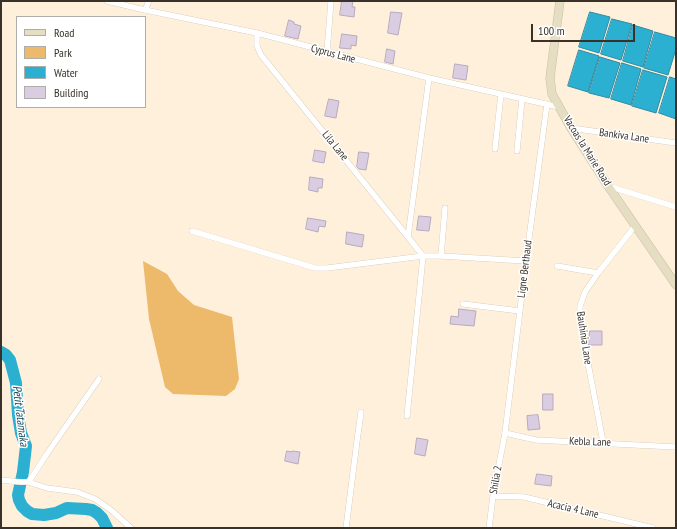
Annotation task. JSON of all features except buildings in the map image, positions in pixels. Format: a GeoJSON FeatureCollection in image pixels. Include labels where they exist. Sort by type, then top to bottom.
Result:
{"type":"FeatureCollection","features":[{"type":"Feature","properties":{"kind":"main road","name":"Vacoas la Marie Road"},"geometry":{"type":"LineString","coordinates":[[560,1],[550,78],[552,94],[571,128],[608,186],[676,285]]}},
{"type":"Feature","properties":{"kind":"street","name":"Cyprus Lane"},"geometry":{"type":"LineString","coordinates":[[108,1],[257,34],[429,78],[559,107]]}},
{"type":"Feature","properties":{"kind":"street"},"geometry":{"type":"LineString","coordinates":[[145,10],[149,1]]}},
{"type":"Feature","properties":{"kind":"street"},"geometry":{"type":"LineString","coordinates":[[327,52],[331,1]]}},
{"type":"Feature","properties":{"kind":"street","name":"Lila Lane"},"geometry":{"type":"LineString","coordinates":[[257,34],[257,46],[261,55],[422,256]]}},
{"type":"Feature","properties":{"kind":"street"},"geometry":{"type":"LineString","coordinates":[[408,237],[429,78]]}},
{"type":"Feature","properties":{"kind":"street"},"geometry":{"type":"LineString","coordinates":[[495,149],[501,94]]}},
{"type":"Feature","properties":{"kind":"street"},"geometry":{"type":"LineString","coordinates":[[517,151],[522,99]]}},
{"type":"Feature","properties":{"kind":"street","name":"Ligne Berthaud"},"geometry":{"type":"LineString","coordinates":[[505,433],[547,104]]}},
{"type":"Feature","properties":{"kind":"street","name":"Bankiva Lane"},"geometry":{"type":"LineString","coordinates":[[571,128],[676,143]]}},
{"type":"Feature","properties":{"kind":"street"},"geometry":{"type":"LineString","coordinates":[[608,186],[676,207]]}},
{"type":"Feature","properties":{"kind":"street"},"geometry":{"type":"LineString","coordinates":[[441,256],[445,208]]}},
{"type":"Feature","properties":{"kind":"street","name":"Bauhinia Lane"},"geometry":{"type":"LineString","coordinates":[[603,442],[580,321],[580,306],[586,292],[598,273],[635,226]]}},
{"type":"Feature","properties":{"kind":"street"},"geometry":{"type":"LineString","coordinates":[[192,230],[315,268],[327,268],[422,256],[526,261]]}},
{"type":"Feature","properties":{"kind":"street"},"geometry":{"type":"LineString","coordinates":[[407,416],[422,256]]}},
{"type":"Feature","properties":{"kind":"street"},"geometry":{"type":"LineString","coordinates":[[557,266],[598,273]]}},
{"type":"Feature","properties":{"kind":"street"},"geometry":{"type":"LineString","coordinates":[[463,304],[520,311]]}},
{"type":"Feature","properties":{"kind":"street"},"geometry":{"type":"LineString","coordinates":[[28,482],[99,379]]}},
{"type":"Feature","properties":{"kind":"street"},"geometry":{"type":"LineString","coordinates":[[346,528],[361,412]]}},
{"type":"Feature","properties":{"kind":"street","name":"Kebla Lane"},"geometry":{"type":"LineString","coordinates":[[505,433],[536,440],[603,442],[676,447]]}},
{"type":"Feature","properties":{"kind":"street","name":"Shilia 2"},"geometry":{"type":"LineString","coordinates":[[489,528],[493,496],[505,433]]}},
{"type":"Feature","properties":{"kind":"street"},"geometry":{"type":"LineString","coordinates":[[1,480],[28,482],[48,488],[77,492],[95,499],[112,510],[131,528]]}},
{"type":"Feature","properties":{"kind":"street","name":"Acacia 4 Lane"},"geometry":{"type":"LineString","coordinates":[[493,496],[524,497],[653,528]]}},
{"type":"Feature","properties":{"kind":"green space"},"geometry":{"type":"Polygon","coordinates":[[[143,261],[167,274],[178,291],[194,305],[232,317],[239,379],[235,389],[226,396],[173,394],[165,387],[149,319],[143,261]]]}},
{"type":"Feature","properties":{"kind":"water"},"geometry":{"type":"Polygon","coordinates":[[[590,12],[610,17],[599,53],[579,47],[590,12]]]}},
{"type":"Feature","properties":{"kind":"water"},"geometry":{"type":"Polygon","coordinates":[[[612,19],[632,24],[621,60],[601,54],[612,19]]]}},
{"type":"Feature","properties":{"kind":"water"},"geometry":{"type":"Polygon","coordinates":[[[633,25],[653,31],[643,67],[623,61],[633,25]]]}},
{"type":"Feature","properties":{"kind":"water"},"geometry":{"type":"Polygon","coordinates":[[[655,32],[676,38],[676,49],[668,75],[644,68],[655,32]]]}},
{"type":"Feature","properties":{"kind":"water"},"geometry":{"type":"Polygon","coordinates":[[[579,50],[599,56],[588,92],[568,86],[579,50]]]}},
{"type":"Feature","properties":{"kind":"water"},"geometry":{"type":"Polygon","coordinates":[[[600,57],[620,63],[609,98],[589,93],[600,57]]]}},
{"type":"Feature","properties":{"kind":"water"},"geometry":{"type":"Polygon","coordinates":[[[622,63],[641,69],[631,105],[611,99],[622,63]]]}},
{"type":"Feature","properties":{"kind":"water"},"geometry":{"type":"Polygon","coordinates":[[[643,70],[667,77],[656,113],[632,106],[643,70]]]}},
{"type":"Feature","properties":{"kind":"water"},"geometry":{"type":"Polygon","coordinates":[[[670,77],[676,79],[676,119],[659,113],[670,77]]]}},
{"type":"Feature","properties":{"kind":"waterway","name":"Petit Tatamaka"},"geometry":{"type":"LineString","coordinates":[[1,352],[10,360],[16,383],[21,433],[26,446],[23,472],[18,495],[22,506],[32,514],[44,515],[56,513],[67,508],[92,510],[102,518],[107,528]]}}]}
